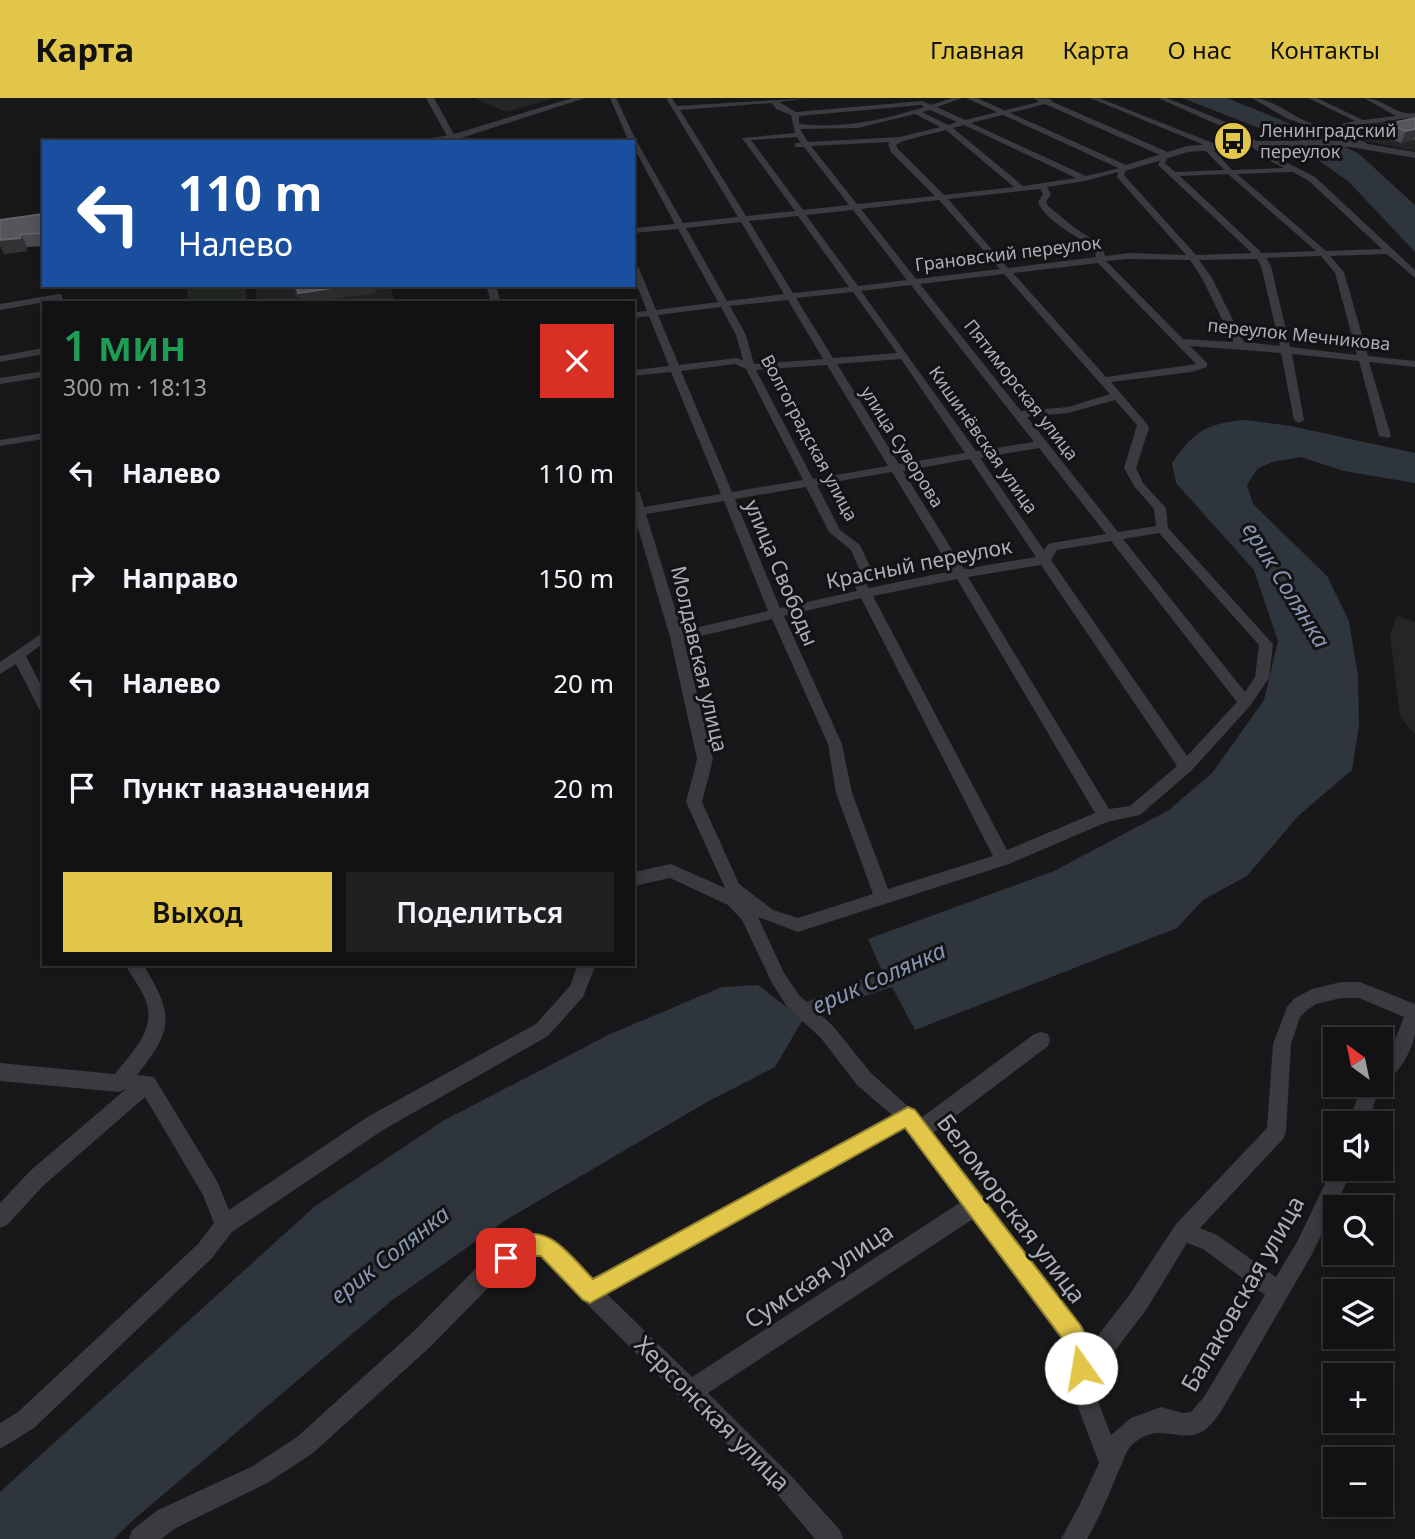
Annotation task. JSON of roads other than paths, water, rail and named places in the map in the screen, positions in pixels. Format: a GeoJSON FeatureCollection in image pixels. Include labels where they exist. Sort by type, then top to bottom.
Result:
{"type":"FeatureCollection","features":[{"type":"Feature","properties":{"kind":"street"},"geometry":{"type":"LineString","coordinates":[[430,98],[451,140],[581,98]]}},
{"type":"Feature","properties":{"kind":"street","name":"Волгоградская улица"},"geometry":{"type":"LineString","coordinates":[[613,98],[633,140]]}},
{"type":"Feature","properties":{"kind":"street"},"geometry":{"type":"LineString","coordinates":[[673,103],[807,98]]}},
{"type":"Feature","properties":{"kind":"street"},"geometry":{"type":"LineString","coordinates":[[793,146],[801,135],[814,128],[876,122],[958,98]]}},
{"type":"Feature","properties":{"kind":"street"},"geometry":{"type":"LineString","coordinates":[[970,98],[1125,168]]}},
{"type":"Feature","properties":{"kind":"street"},"geometry":{"type":"LineString","coordinates":[[801,135],[900,139],[1005,113],[1040,100],[1062,98]]}},
{"type":"Feature","properties":{"kind":"street"},"geometry":{"type":"LineString","coordinates":[[1094,98],[1211,147],[1230,172],[1322,253],[1339,272],[1385,436]]}},
{"type":"Feature","properties":{"kind":"street"},"geometry":{"type":"LineString","coordinates":[[1161,98],[1235,129],[1273,159],[1312,179],[1415,275]]}},
{"type":"Feature","properties":{"kind":"street"},"geometry":{"type":"LineString","coordinates":[[1255,98],[1289,116],[1364,145]]}},
{"type":"Feature","properties":{"kind":"street"},"geometry":{"type":"LineString","coordinates":[[1311,98],[1360,121]]}},
{"type":"Feature","properties":{"kind":"street"},"geometry":{"type":"LineString","coordinates":[[1367,98],[1415,121]]}},
{"type":"Feature","properties":{"kind":"street"},"geometry":{"type":"LineString","coordinates":[[1040,100],[1167,155]]}},
{"type":"Feature","properties":{"kind":"street"},"geometry":{"type":"LineString","coordinates":[[774,101],[779,107],[795,114],[919,103],[1085,179]]}},
{"type":"Feature","properties":{"kind":"street","name":"улица Суворова"},"geometry":{"type":"LineString","coordinates":[[673,103],[1105,816]]}},
{"type":"Feature","properties":{"kind":"street"},"geometry":{"type":"LineString","coordinates":[[916,112],[949,128],[1021,189]]}},
{"type":"Feature","properties":{"kind":"street","name":"Пятиморская улица"},"geometry":{"type":"LineString","coordinates":[[795,114],[801,135],[853,206],[1245,702]]}},
{"type":"Feature","properties":{"kind":"street"},"geometry":{"type":"LineString","coordinates":[[1324,128],[1415,115]]}},
{"type":"Feature","properties":{"kind":"street","name":"Кишинёвская улица"},"geometry":{"type":"LineString","coordinates":[[801,135],[746,137],[904,356],[1186,767]]}},
{"type":"Feature","properties":{"kind":"street"},"geometry":{"type":"LineString","coordinates":[[734,889],[767,915],[798,925],[1003,859],[1105,816],[1134,811],[1186,767],[1245,702],[1262,678],[1266,644],[1163,529],[1160,508],[1139,484],[1130,468],[1142,424],[941,197],[892,147],[892,144],[900,139]]}},
{"type":"Feature","properties":{"kind":"street"},"geometry":{"type":"LineString","coordinates":[[635,231],[1042,186],[1085,179],[1167,155],[1211,147],[1350,144],[1415,155]]}},
{"type":"Feature","properties":{"kind":"street"},"geometry":{"type":"LineString","coordinates":[[753,149],[766,148]]}},
{"type":"Feature","properties":{"kind":"street"},"geometry":{"type":"LineString","coordinates":[[1167,155],[1161,163],[1260,256],[1266,266],[1299,420]]}},
{"type":"Feature","properties":{"kind":"street","name":"Волгоградская улица"},"geometry":{"type":"LineString","coordinates":[[637,159],[682,225],[741,335],[750,368],[835,532],[856,548],[866,571],[860,584],[1003,859]]}},
{"type":"Feature","properties":{"kind":"street"},"geometry":{"type":"LineString","coordinates":[[1125,168],[1121,175],[1192,256],[1207,278],[1240,345]]}},
{"type":"Feature","properties":{"kind":"street"},"geometry":{"type":"LineString","coordinates":[[1172,174],[1293,170]]}},
{"type":"Feature","properties":{"kind":"street"},"geometry":{"type":"LineString","coordinates":[[1042,186],[1047,194],[1042,202],[1044,207],[1073,231],[1093,242],[1101,254],[1101,261],[1179,342]]}},
{"type":"Feature","properties":{"kind":"street","name":"Грановский переулок"},"geometry":{"type":"LineString","coordinates":[[635,315],[1129,256],[1161,258],[1388,251]]}},
{"type":"Feature","properties":{"kind":"street","name":"улица Свободы"},"geometry":{"type":"LineString","coordinates":[[635,270],[776,614],[835,744],[844,793],[883,897]]}},
{"type":"Feature","properties":{"kind":"street"},"geometry":{"type":"LineString","coordinates":[[0,307],[59,297]]}},
{"type":"Feature","properties":{"kind":"street","name":"переулок Мечникова"},"geometry":{"type":"LineString","coordinates":[[1179,342],[1240,345],[1415,364]]}},
{"type":"Feature","properties":{"kind":"street","name":"переулок Мечникова"},"geometry":{"type":"LineString","coordinates":[[1103,380],[1192,369],[1203,365],[1179,342]]}},
{"type":"Feature","properties":{"kind":"street"},"geometry":{"type":"LineString","coordinates":[[0,359],[42,351]]}},
{"type":"Feature","properties":{"kind":"street"},"geometry":{"type":"LineString","coordinates":[[635,373],[736,362],[750,368],[904,356]]}},
{"type":"Feature","properties":{"kind":"street"},"geometry":{"type":"LineString","coordinates":[[0,381],[42,374]]}},
{"type":"Feature","properties":{"kind":"street"},"geometry":{"type":"LineString","coordinates":[[1018,414],[1038,414],[1116,396]]}},
{"type":"Feature","properties":{"kind":"street"},"geometry":{"type":"LineString","coordinates":[[0,443],[42,436]]}},
{"type":"Feature","properties":{"kind":"street"},"geometry":{"type":"LineString","coordinates":[[637,512],[1041,444]]}},
{"type":"Feature","properties":{"kind":"street","name":"Молдавская улица"},"geometry":{"type":"LineString","coordinates":[[637,512],[677,638],[705,759],[694,802],[743,909]]}},
{"type":"Feature","properties":{"kind":"street","name":"Красный переулок"},"geometry":{"type":"LineString","coordinates":[[677,638],[866,591],[959,572],[1045,560],[1052,547],[1163,529]]}},
{"type":"Feature","properties":{"kind":"street"},"geometry":{"type":"LineString","coordinates":[[0,669],[42,637]]}},
{"type":"Feature","properties":{"kind":"street"},"geometry":{"type":"LineString","coordinates":[[18,654],[42,701]]}},
{"type":"Feature","properties":{"kind":"street","name":"Беломорская улица"},"geometry":{"type":"LineString","coordinates":[[635,879],[671,871],[734,900],[743,909],[764,944],[778,978],[793,1001],[827,1032],[864,1079],[914,1124],[1073,1334],[1082,1351]]}},
{"type":"Feature","properties":{"kind":"street"},"geometry":{"type":"LineString","coordinates":[[119,1083],[153,1038],[158,1020],[156,1005],[135,966]]}},
{"type":"Feature","properties":{"kind":"street"},"geometry":{"type":"LineString","coordinates":[[0,1437],[26,1420],[195,1261],[225,1225],[376,1123],[542,1030],[577,992],[586,966]]}},
{"type":"Feature","properties":{"kind":"street"},"geometry":{"type":"LineString","coordinates":[[1110,1462],[1081,1386],[1082,1351],[1102,1349],[1138,1302],[1184,1231],[1276,1132],[1282,1044],[1293,1013],[1312,997],[1341,990],[1360,990],[1415,1013],[1399,1052],[1393,1060]]}},
{"type":"Feature","properties":{"kind":"street"},"geometry":{"type":"LineString","coordinates":[[590,1292],[914,1124],[1041,1040]]}},
{"type":"Feature","properties":{"kind":"street"},"geometry":{"type":"LineString","coordinates":[[0,1072],[146,1083]]}},
{"type":"Feature","properties":{"kind":"street"},"geometry":{"type":"LineString","coordinates":[[146,1083],[210,1188],[225,1225]]}},
{"type":"Feature","properties":{"kind":"street"},"geometry":{"type":"LineString","coordinates":[[0,1219],[37,1178],[146,1083]]}},
{"type":"Feature","properties":{"kind":"street","name":"Балаковская улица"},"geometry":{"type":"LineString","coordinates":[[1073,1539],[1088,1515],[1121,1440],[1139,1426],[1161,1419],[1183,1424],[1197,1422],[1212,1405],[1304,1249],[1337,1181]]}},
{"type":"Feature","properties":{"kind":"street","name":"Сумская улица"},"geometry":{"type":"LineString","coordinates":[[690,1392],[977,1205]]}},
{"type":"Feature","properties":{"kind":"street"},"geometry":{"type":"LineString","coordinates":[[1184,1231],[1210,1242],[1279,1292]]}},
{"type":"Feature","properties":{"kind":"street","name":"Херсонская улица"},"geometry":{"type":"LineString","coordinates":[[141,1539],[167,1519],[261,1474],[304,1445],[421,1340],[491,1270],[521,1246],[536,1243],[548,1248],[785,1486],[831,1539]]}},
{"type":"Feature","properties":{"kind":"water"},"geometry":{"type":"Polygon","coordinates":[[[1182,98],[1227,98],[1358,153],[1415,205],[1415,252],[1348,181],[1303,150],[1306,145],[1296,138],[1280,136],[1182,98]]]}},
{"type":"Feature","properties":{"kind":"water","name":"ерик Солянка"},"geometry":{"type":"Polygon","coordinates":[[[1244,420],[1291,426],[1415,453],[1415,483],[1344,471],[1301,457],[1272,462],[1257,469],[1247,485],[1253,504],[1327,576],[1349,621],[1358,676],[1359,725],[1352,770],[1298,816],[1247,876],[1203,900],[1177,928],[915,1030],[892,987],[805,1016],[775,1067],[707,1102],[506,1220],[391,1301],[114,1539],[0,1539],[0,1492],[314,1207],[443,1121],[610,1034],[722,987],[758,985],[789,1009],[882,971],[868,939],[1054,871],[1169,810],[1213,772],[1264,700],[1278,641],[1254,570],[1176,483],[1172,463],[1187,443],[1202,431],[1220,424],[1244,420]]]}},
{"type":"Feature","properties":{"kind":"place","name":"Ленинградский переулок"},"geometry":{"type":"Point","coordinates":[1233,141]}}]}
